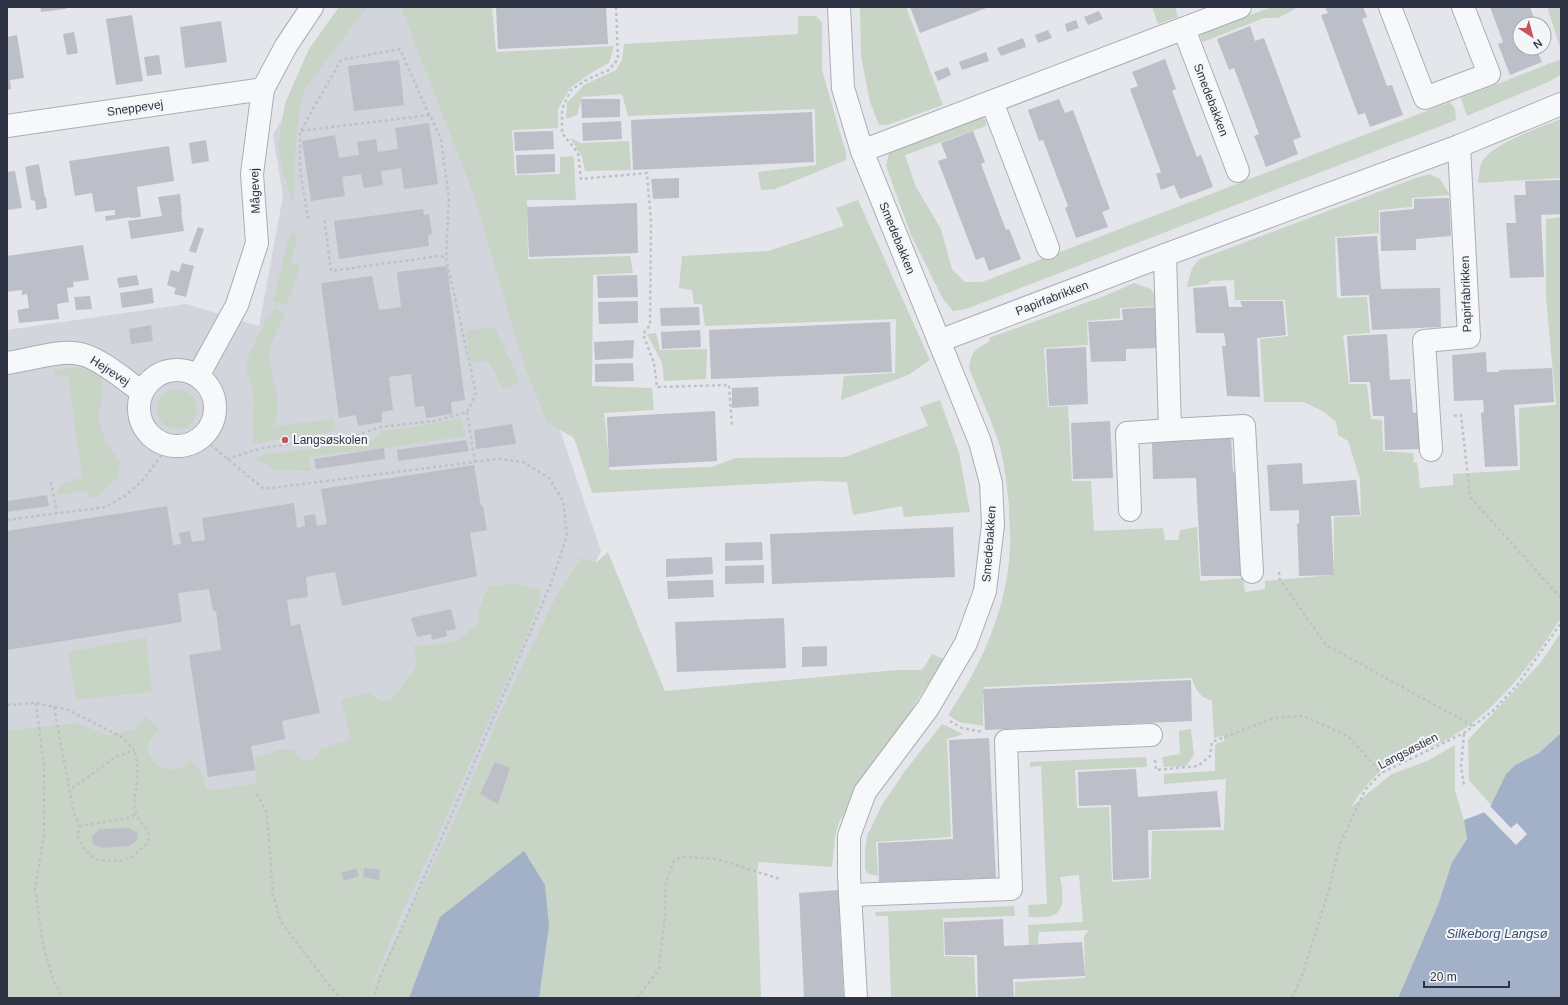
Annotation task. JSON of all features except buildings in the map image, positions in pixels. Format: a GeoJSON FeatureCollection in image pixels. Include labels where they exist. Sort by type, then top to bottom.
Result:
{"type":"FeatureCollection","features":[{"type":"Feature","properties":{"kind":"street","name":"Mågevej"},"geometry":{"type":"LineString","coordinates":[[198,376],[237,305],[257,243],[252,174],[263,89],[286,46],[312,7]]}},
{"type":"Feature","properties":{"kind":"street","name":"Smedebakken"},"geometry":{"type":"LineString","coordinates":[[838,7],[844,88],[862,151],[980,442],[991,483],[993,525],[985,591],[966,643],[928,708],[865,792],[849,836],[849,885],[856,998]]}},
{"type":"Feature","properties":{"kind":"street"},"geometry":{"type":"LineString","coordinates":[[862,151],[1240,7]]}},
{"type":"Feature","properties":{"kind":"street"},"geometry":{"type":"LineString","coordinates":[[1390,7],[1425,98],[1489,74],[1464,7]]}},
{"type":"Feature","properties":{"kind":"street","name":"Smedebakken"},"geometry":{"type":"LineString","coordinates":[[1184,28],[1238,171]]}},
{"type":"Feature","properties":{"kind":"street","name":"Sneppevej"},"geometry":{"type":"LineString","coordinates":[[7,126],[263,89]]}},
{"type":"Feature","properties":{"kind":"street"},"geometry":{"type":"LineString","coordinates":[[992,102],[1048,248]]}},
{"type":"Feature","properties":{"kind":"street","name":"Papirfabrikken"},"geometry":{"type":"LineString","coordinates":[[939,341],[1459,146],[1561,104]]}},
{"type":"Feature","properties":{"kind":"street","name":"Papirfabrikken"},"geometry":{"type":"LineString","coordinates":[[1431,450],[1424,341],[1469,337],[1459,146]]}},
{"type":"Feature","properties":{"kind":"street"},"geometry":{"type":"LineString","coordinates":[[1165,255],[1170,430]]}},
{"type":"Feature","properties":{"kind":"street","name":"Hejrevej"},"geometry":{"type":"LineString","coordinates":[[7,363],[67,353],[83,355],[96,360],[142,392]]}},
{"type":"Feature","properties":{"kind":"street"},"geometry":{"type":"LineString","coordinates":[[180,370],[190,372],[198,376],[205,382],[215,401],[213,421],[208,430],[201,437],[186,445],[168,445],[158,441],[149,434],[142,425],[138,403],[142,392],[153,377],[162,372],[180,370]]}},
{"type":"Feature","properties":{"kind":"street"},"geometry":{"type":"LineString","coordinates":[[1130,510],[1127,433],[1244,426],[1252,572]]}},
{"type":"Feature","properties":{"kind":"street"},"geometry":{"type":"LineString","coordinates":[[849,885],[1011,889],[1006,740],[1151,735]]}},
{"type":"Feature","properties":{"kind":"path"},"geometry":{"type":"LineString","coordinates":[[616,7],[618,59],[609,70],[588,79],[571,90],[562,109],[562,133],[578,153],[581,179],[647,173],[651,222],[650,325],[643,334],[654,363],[657,387],[729,385],[732,428]]}},
{"type":"Feature","properties":{"kind":"path"},"geometry":{"type":"LineString","coordinates":[[308,219],[300,169],[300,131],[341,60],[400,48],[441,139],[449,199],[446,257],[476,393],[467,412],[475,462]]}},
{"type":"Feature","properties":{"kind":"path"},"geometry":{"type":"LineString","coordinates":[[300,131],[429,115]]}},
{"type":"Feature","properties":{"kind":"path"},"geometry":{"type":"LineString","coordinates":[[324,217],[331,271],[439,256],[446,257]]}},
{"type":"Feature","properties":{"kind":"path"},"geometry":{"type":"LineString","coordinates":[[227,459],[262,448],[358,436],[380,427],[435,421],[467,412]]}},
{"type":"Feature","properties":{"kind":"path"},"geometry":{"type":"LineString","coordinates":[[201,437],[264,489],[498,459],[523,462],[548,478],[563,501],[567,536],[550,586],[380,977],[374,998]]}},
{"type":"Feature","properties":{"kind":"path"},"geometry":{"type":"LineString","coordinates":[[7,520],[105,506],[125,496],[143,480],[168,445]]}},
{"type":"Feature","properties":{"kind":"path"},"geometry":{"type":"LineString","coordinates":[[1464,452],[1470,497],[1561,598]]}},
{"type":"Feature","properties":{"kind":"path"},"geometry":{"type":"LineString","coordinates":[[52,482],[57,513]]}},
{"type":"Feature","properties":{"kind":"path"},"geometry":{"type":"LineString","coordinates":[[1280,580],[1326,645],[1473,726]]}},
{"type":"Feature","properties":{"kind":"path","name":"Langsøstien"},"geometry":{"type":"LineString","coordinates":[[1292,998],[1301,979],[1326,900],[1339,847],[1366,790],[1381,773],[1464,733],[1494,710],[1518,684],[1561,623]]}},
{"type":"Feature","properties":{"kind":"path"},"geometry":{"type":"LineString","coordinates":[[7,705],[36,703],[66,709],[122,737],[134,750],[138,768],[137,782],[133,798],[136,814],[149,833],[148,843],[144,849],[132,857],[120,861],[98,860],[90,855],[82,846],[78,838],[79,826],[73,809],[54,707]]}},
{"type":"Feature","properties":{"kind":"path"},"geometry":{"type":"LineString","coordinates":[[36,703],[44,766],[44,834],[35,888],[43,945],[54,982],[63,998]]}},
{"type":"Feature","properties":{"kind":"path"},"geometry":{"type":"LineString","coordinates":[[928,708],[962,728],[990,733],[1006,740]]}},
{"type":"Feature","properties":{"kind":"path"},"geometry":{"type":"LineString","coordinates":[[1151,735],[1156,770],[1198,766],[1210,756],[1212,742],[1274,718],[1303,716],[1348,736],[1381,773]]}},
{"type":"Feature","properties":{"kind":"path"},"geometry":{"type":"LineString","coordinates":[[1464,733],[1461,766],[1464,785]]}},
{"type":"Feature","properties":{"kind":"path"},"geometry":{"type":"LineString","coordinates":[[70,790],[114,758],[134,750]]}},
{"type":"Feature","properties":{"kind":"path"},"geometry":{"type":"LineString","coordinates":[[257,794],[267,813],[274,895],[281,922],[332,989],[342,998]]}},
{"type":"Feature","properties":{"kind":"path"},"geometry":{"type":"LineString","coordinates":[[79,826],[128,818],[136,814]]}},
{"type":"Feature","properties":{"kind":"path"},"geometry":{"type":"LineString","coordinates":[[637,998],[659,969],[665,914],[666,882],[674,861],[682,857],[717,859],[780,878]]}},
{"type":"Feature","properties":{"kind":"shaded area","name":"Langsøskolen"},"geometry":{"type":"Polygon","coordinates":[[[344,7],[403,7],[471,168],[601,551],[385,998],[166,998],[7,755],[7,330],[186,304],[259,326],[283,196],[273,135],[344,7]]]}},
{"type":"Feature","properties":{"kind":"green space"},"geometry":{"type":"Polygon","coordinates":[[[339,7],[367,7],[304,90],[299,112],[295,155],[294,204],[284,176],[278,146],[285,103],[309,49],[339,7]]]}},
{"type":"Feature","properties":{"kind":"green space"},"geometry":{"type":"Polygon","coordinates":[[[401,7],[492,7],[496,52],[614,46],[609,63],[594,71],[570,88],[558,109],[558,128],[512,130],[515,175],[560,174],[560,157],[572,156],[574,158],[576,200],[527,200],[528,259],[630,256],[633,273],[593,275],[592,386],[652,388],[654,410],[604,413],[610,470],[711,467],[736,458],[845,457],[928,426],[920,407],[940,400],[959,453],[970,512],[904,517],[902,506],[853,515],[847,482],[816,481],[592,493],[574,438],[547,422],[524,365],[473,193],[401,7]]]}},
{"type":"Feature","properties":{"kind":"green space"},"geometry":{"type":"Polygon","coordinates":[[[860,7],[906,7],[943,105],[887,125],[879,125],[870,102],[861,56],[860,7]]]}},
{"type":"Feature","properties":{"kind":"green space"},"geometry":{"type":"Polygon","coordinates":[[[1152,7],[1175,7],[1178,17],[1158,24],[1152,7]]]}},
{"type":"Feature","properties":{"kind":"green space"},"geometry":{"type":"Polygon","coordinates":[[[1272,7],[1299,7],[1278,18],[1264,18],[1203,42],[1200,36],[1204,32],[1272,7]]]}},
{"type":"Feature","properties":{"kind":"green space"},"geometry":{"type":"Polygon","coordinates":[[[1547,7],[1561,7],[1561,50],[1552,22],[1552,16],[1550,16],[1547,7]]]}},
{"type":"Feature","properties":{"kind":"green space"},"geometry":{"type":"Polygon","coordinates":[[[798,16],[816,16],[822,22],[822,70],[846,153],[846,160],[775,189],[761,190],[758,172],[816,165],[815,109],[628,116],[622,94],[582,97],[577,115],[566,119],[567,103],[584,85],[616,70],[622,60],[624,44],[798,34],[798,16]]]}},
{"type":"Feature","properties":{"kind":"green space"},"geometry":{"type":"Polygon","coordinates":[[[1561,59],[1561,75],[1546,83],[1467,116],[1461,98],[1561,59]]]}},
{"type":"Feature","properties":{"kind":"green space"},"geometry":{"type":"Polygon","coordinates":[[[1450,102],[1455,109],[1456,120],[966,309],[953,311],[943,299],[911,235],[886,166],[889,153],[980,117],[986,120],[986,126],[905,155],[916,187],[941,229],[952,269],[965,282],[982,282],[1450,102]]]}},
{"type":"Feature","properties":{"kind":"green space"},"geometry":{"type":"Polygon","coordinates":[[[1561,119],[1561,178],[1478,183],[1481,164],[1494,150],[1529,131],[1561,119]]]}},
{"type":"Feature","properties":{"kind":"green space"},"geometry":{"type":"Polygon","coordinates":[[[570,138],[581,143],[629,141],[631,170],[585,171],[582,157],[570,138]]]}},
{"type":"Feature","properties":{"kind":"green space"},"geometry":{"type":"Polygon","coordinates":[[[1429,174],[1440,179],[1450,195],[1412,198],[1412,207],[1379,210],[1379,233],[1335,237],[1337,298],[1367,297],[1370,333],[1343,335],[1349,384],[1367,384],[1371,419],[1382,420],[1383,451],[1413,453],[1414,463],[1417,462],[1420,488],[1453,485],[1453,474],[1520,470],[1519,408],[1556,405],[1546,297],[1546,219],[1561,217],[1561,618],[1528,666],[1503,696],[1489,709],[1474,722],[1442,742],[1397,759],[1371,780],[1351,807],[1392,774],[1427,761],[1455,745],[1455,791],[1464,820],[1467,839],[1452,862],[1438,905],[1398,998],[1015,998],[1015,982],[1085,978],[1084,936],[1089,930],[1039,932],[1038,944],[1029,945],[1028,925],[1083,922],[1079,875],[1060,877],[1063,898],[1061,908],[1058,912],[1049,917],[1029,917],[1028,905],[1047,904],[1041,766],[1030,767],[1030,762],[1146,757],[1147,767],[1075,771],[1077,808],[1109,807],[1112,882],[1151,879],[1152,831],[1224,830],[1226,779],[1164,784],[1164,774],[1215,771],[1215,744],[1224,741],[1224,736],[1214,738],[1212,701],[1204,697],[1199,692],[1192,678],[983,687],[983,726],[959,722],[948,715],[981,657],[998,615],[1008,571],[1010,549],[1007,484],[1000,447],[969,368],[971,357],[975,351],[990,341],[989,338],[1107,295],[1134,283],[1151,289],[1160,306],[1120,308],[1120,318],[1087,321],[1088,345],[1044,348],[1048,407],[1068,406],[1072,481],[1091,481],[1094,531],[1163,528],[1165,540],[1178,540],[1180,530],[1197,527],[1200,581],[1243,578],[1245,592],[1265,589],[1265,581],[1334,575],[1334,517],[1361,516],[1360,479],[1348,441],[1338,435],[1336,422],[1324,412],[1304,402],[1264,402],[1260,339],[1288,336],[1285,300],[1235,300],[1234,280],[1210,281],[1208,284],[1187,287],[1193,268],[1200,259],[1429,174]]]}},
{"type":"Feature","properties":{"kind":"green space"},"geometry":{"type":"Polygon","coordinates":[[[858,200],[930,360],[908,375],[841,400],[844,376],[895,373],[896,319],[705,326],[702,304],[694,304],[692,290],[679,288],[682,256],[768,251],[844,226],[836,208],[858,200]]]}},
{"type":"Feature","properties":{"kind":"green space"},"geometry":{"type":"Polygon","coordinates":[[[292,232],[297,237],[291,263],[298,263],[300,268],[287,304],[273,302],[288,241],[292,232]]]}},
{"type":"Feature","properties":{"kind":"green space"},"geometry":{"type":"Polygon","coordinates":[[[275,308],[285,312],[268,353],[278,401],[275,426],[334,419],[336,431],[253,444],[254,397],[246,361],[266,320],[275,308]]]}},
{"type":"Feature","properties":{"kind":"green space"},"geometry":{"type":"Polygon","coordinates":[[[495,327],[520,383],[503,389],[489,361],[470,363],[466,330],[495,327]]]}},
{"type":"Feature","properties":{"kind":"green space"},"geometry":{"type":"Polygon","coordinates":[[[656,333],[660,350],[707,349],[706,379],[664,381],[662,363],[647,334],[656,333]]]}},
{"type":"Feature","properties":{"kind":"green space"},"geometry":{"type":"Polygon","coordinates":[[[81,367],[102,377],[103,394],[98,416],[105,442],[120,461],[118,477],[98,497],[91,499],[86,491],[57,495],[59,486],[82,477],[68,375],[53,377],[54,370],[81,367]]]}},
{"type":"Feature","properties":{"kind":"green space"},"geometry":{"type":"Polygon","coordinates":[[[177,389],[185,391],[191,395],[195,401],[197,409],[195,417],[191,423],[185,427],[177,429],[169,427],[163,423],[159,417],[157,409],[159,401],[163,395],[169,391],[177,389]]]}},
{"type":"Feature","properties":{"kind":"green space"},"geometry":{"type":"Polygon","coordinates":[[[460,418],[466,436],[308,457],[312,471],[276,470],[255,459],[263,455],[372,441],[381,431],[432,424],[460,418]]]}},
{"type":"Feature","properties":{"kind":"green space"},"geometry":{"type":"Polygon","coordinates":[[[608,552],[665,691],[897,670],[921,670],[932,654],[944,659],[839,822],[835,837],[832,867],[759,862],[757,871],[761,998],[7,998],[7,731],[77,723],[107,735],[135,730],[144,717],[155,724],[159,730],[148,746],[148,752],[153,761],[163,767],[174,769],[182,767],[190,761],[194,762],[205,780],[206,789],[214,790],[257,783],[254,759],[281,749],[295,750],[303,761],[312,760],[318,754],[319,749],[351,739],[341,700],[369,692],[381,701],[390,700],[413,672],[416,662],[413,646],[454,641],[467,633],[471,627],[478,624],[478,612],[488,587],[516,583],[541,590],[540,600],[522,646],[401,915],[368,996],[450,830],[517,676],[560,589],[581,558],[597,562],[608,552]]]}},
{"type":"Feature","properties":{"kind":"green space"},"geometry":{"type":"Polygon","coordinates":[[[1561,632],[1561,733],[1539,753],[1515,765],[1506,774],[1491,805],[1469,780],[1468,740],[1542,661],[1561,632]]]}},
{"type":"Feature","properties":{"kind":"green space"},"geometry":{"type":"Polygon","coordinates":[[[146,637],[152,692],[76,700],[68,652],[146,637]]]}},
{"type":"Feature","properties":{"kind":"green space"},"geometry":{"type":"Polygon","coordinates":[[[942,724],[963,734],[947,739],[951,837],[876,842],[878,876],[868,874],[865,869],[867,836],[882,805],[905,771],[942,724]]]}},
{"type":"Feature","properties":{"kind":"green space"},"geometry":{"type":"Polygon","coordinates":[[[1191,729],[1194,755],[1186,766],[1164,767],[1162,757],[1180,754],[1179,731],[1191,729]]]}},
{"type":"Feature","properties":{"kind":"green space"},"geometry":{"type":"Polygon","coordinates":[[[1014,906],[1015,916],[943,918],[944,956],[974,957],[976,998],[891,998],[888,916],[876,916],[875,912],[1014,906]]]}},
{"type":"Feature","properties":{"kind":"water","name":"Silkeborg Langsø"},"geometry":{"type":"Polygon","coordinates":[[[1561,733],[1561,998],[1398,998],[1438,905],[1452,862],[1467,839],[1464,820],[1485,812],[1490,807],[1506,774],[1515,765],[1539,753],[1561,733]]]}},
{"type":"Feature","properties":{"kind":"water"},"geometry":{"type":"Polygon","coordinates":[[[524,851],[545,885],[549,926],[539,998],[409,998],[440,917],[524,851]]]}},
{"type":"Feature","properties":{"kind":"pier"},"geometry":{"type":"Polygon","coordinates":[[[1489,805],[1511,828],[1517,823],[1527,834],[1516,845],[1483,811],[1489,805]]]}},
{"type":"Feature","properties":{"kind":"place","name":"Langsøskolen"},"geometry":{"type":"Point","coordinates":[285,440]}}]}
